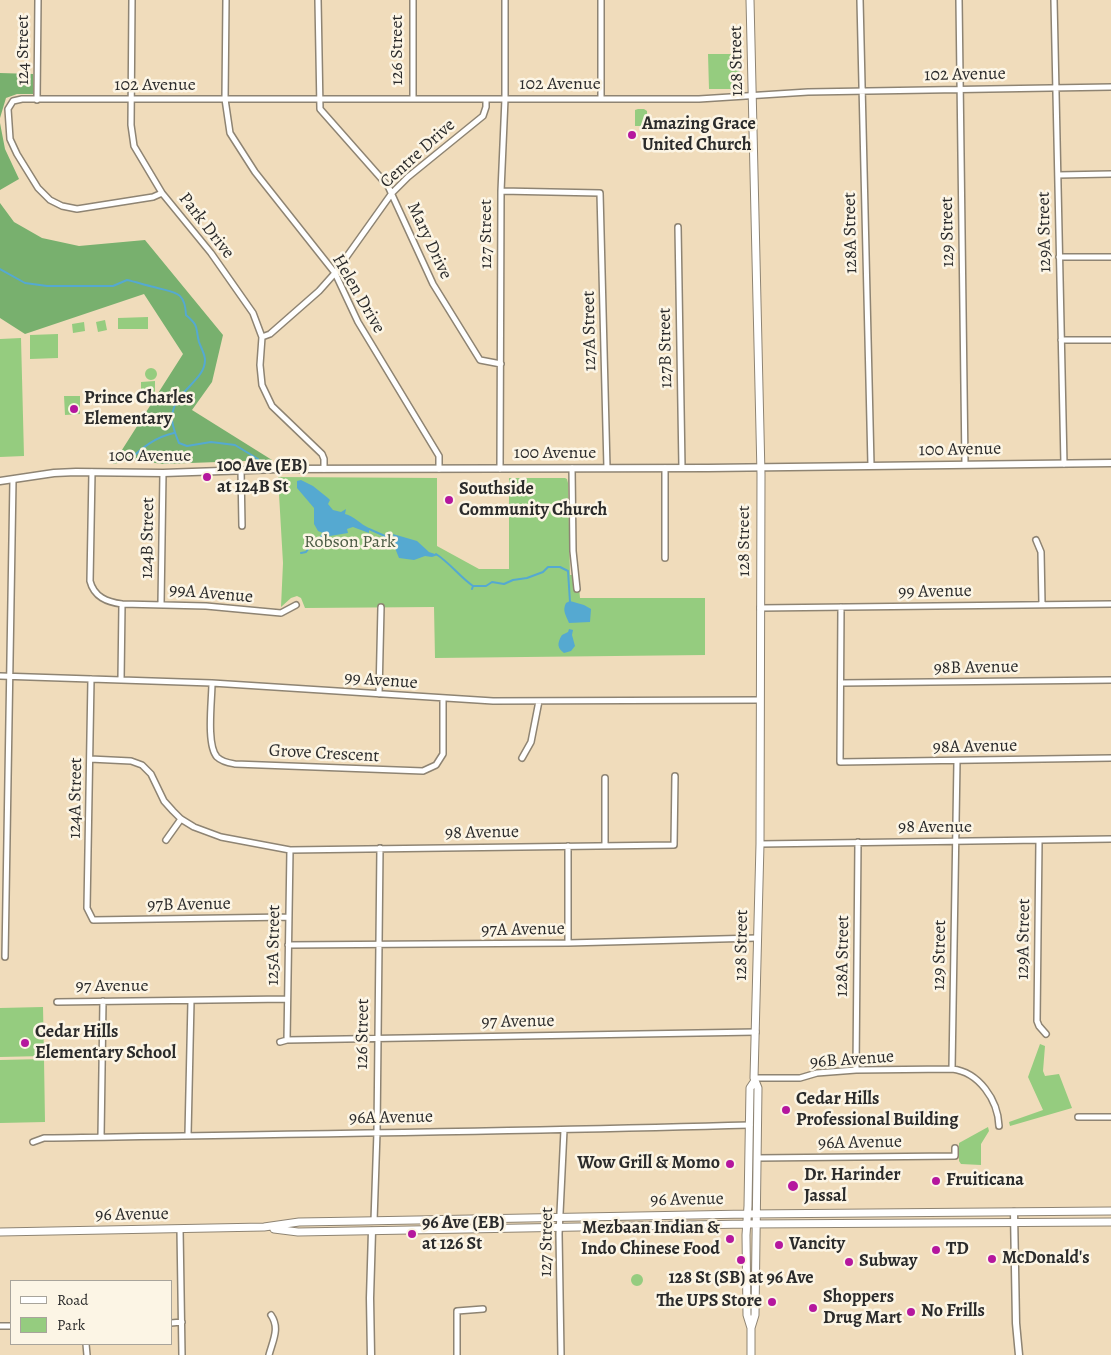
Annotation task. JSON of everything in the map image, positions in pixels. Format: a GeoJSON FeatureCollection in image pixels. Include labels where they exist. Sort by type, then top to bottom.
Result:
{"type":"FeatureCollection","features":[{"type":"Feature","properties":{"kind":"main road","name":"128 Street"},"geometry":{"type":"LineString","coordinates":[[750,0],[760,468],[760,844],[756,1032],[754,1080],[750,1088],[747,1224],[747,1315],[751,1328],[751,1355]]}},
{"type":"Feature","properties":{"kind":"main road","name":"128 Street"},"geometry":{"type":"LineString","coordinates":[[751,1328],[755,1315],[758,1088],[754,1080]]}},
{"type":"Feature","properties":{"kind":"main road","name":"96 Avenue"},"geometry":{"type":"LineString","coordinates":[[264,1228],[299,1222],[389,1220],[748,1214],[1111,1212]]}},
{"type":"Feature","properties":{"kind":"main road"},"geometry":{"type":"LineString","coordinates":[[905,1223],[919,1213]]}},
{"type":"Feature","properties":{"kind":"main road"},"geometry":{"type":"LineString","coordinates":[[870,1223],[888,1214]]}},
{"type":"Feature","properties":{"kind":"main road"},"geometry":{"type":"LineString","coordinates":[[372,1231],[389,1220]]}},
{"type":"Feature","properties":{"kind":"main road","name":"96 Avenue"},"geometry":{"type":"LineString","coordinates":[[0,1232],[264,1228],[298,1232],[747,1224],[1111,1222]]}},
{"type":"Feature","properties":{"kind":"street","name":"124 Street"},"geometry":{"type":"LineString","coordinates":[[37,100],[38,0]]}},
{"type":"Feature","properties":{"kind":"street"},"geometry":{"type":"LineString","coordinates":[[132,0],[131,124],[134,146],[162,193]]}},
{"type":"Feature","properties":{"kind":"street","name":"Helen Drive"},"geometry":{"type":"LineString","coordinates":[[226,0],[225,99],[230,133],[255,172],[334,273],[358,322],[439,456],[439,469]]}},
{"type":"Feature","properties":{"kind":"street"},"geometry":{"type":"LineString","coordinates":[[318,0],[319,99]]}},
{"type":"Feature","properties":{"kind":"street","name":"126 Street"},"geometry":{"type":"LineString","coordinates":[[413,0],[413,99]]}},
{"type":"Feature","properties":{"kind":"street","name":"127 Street"},"geometry":{"type":"LineString","coordinates":[[500,469],[501,191],[505,99],[505,0]]}},
{"type":"Feature","properties":{"kind":"street"},"geometry":{"type":"LineString","coordinates":[[601,0],[601,98]]}},
{"type":"Feature","properties":{"kind":"street","name":"128A Street"},"geometry":{"type":"LineString","coordinates":[[860,0],[871,466]]}},
{"type":"Feature","properties":{"kind":"street","name":"129 Street"},"geometry":{"type":"LineString","coordinates":[[959,0],[965,464]]}},
{"type":"Feature","properties":{"kind":"street","name":"129A Street"},"geometry":{"type":"LineString","coordinates":[[1054,0],[1064,464]]}},
{"type":"Feature","properties":{"kind":"street","name":"102 Avenue"},"geometry":{"type":"LineString","coordinates":[[11,103],[18,100],[132,99],[699,99],[862,91],[1111,87]]}},
{"type":"Feature","properties":{"kind":"street","name":"Mary Drive"},"geometry":{"type":"LineString","coordinates":[[319,99],[320,108],[388,186],[432,284],[480,360],[500,364]]}},
{"type":"Feature","properties":{"kind":"street","name":"Centre Drive"},"geometry":{"type":"LineString","coordinates":[[262,337],[270,334],[318,291],[334,273],[392,194],[408,177],[483,116],[486,108],[486,99]]}},
{"type":"Feature","properties":{"kind":"street","name":"Park Drive"},"geometry":{"type":"LineString","coordinates":[[11,103],[8,111],[11,144],[38,188],[50,200],[66,207],[82,208],[153,197],[162,193],[211,253],[256,320],[262,337],[260,372],[267,398],[272,406],[322,454],[324,469]]}},
{"type":"Feature","properties":{"kind":"street"},"geometry":{"type":"LineString","coordinates":[[1058,175],[1111,174]]}},
{"type":"Feature","properties":{"kind":"street","name":"127A Street"},"geometry":{"type":"LineString","coordinates":[[501,191],[600,193],[606,468]]}},
{"type":"Feature","properties":{"kind":"street","name":"127B Street"},"geometry":{"type":"LineString","coordinates":[[678,227],[682,468]]}},
{"type":"Feature","properties":{"kind":"street"},"geometry":{"type":"LineString","coordinates":[[1059,258],[1111,256]]}},
{"type":"Feature","properties":{"kind":"street"},"geometry":{"type":"LineString","coordinates":[[1061,340],[1111,340]]}},
{"type":"Feature","properties":{"kind":"street","name":"100 Avenue"},"geometry":{"type":"LineString","coordinates":[[0,481],[54,473],[92,472],[163,473],[324,469],[760,468],[1111,463]]}},
{"type":"Feature","properties":{"kind":"street"},"geometry":{"type":"LineString","coordinates":[[572,468],[573,544],[576,589]]}},
{"type":"Feature","properties":{"kind":"street"},"geometry":{"type":"LineString","coordinates":[[665,468],[665,558]]}},
{"type":"Feature","properties":{"kind":"street"},"geometry":{"type":"LineString","coordinates":[[241,470],[242,526]]}},
{"type":"Feature","properties":{"kind":"street"},"geometry":{"type":"LineString","coordinates":[[92,472],[91,584],[100,597],[109,602],[122,604],[121,680]]}},
{"type":"Feature","properties":{"kind":"street","name":"124B Street"},"geometry":{"type":"LineString","coordinates":[[161,604],[163,473]]}},
{"type":"Feature","properties":{"kind":"street"},"geometry":{"type":"LineString","coordinates":[[6,958],[3,868],[10,676],[13,480]]}},
{"type":"Feature","properties":{"kind":"street"},"geometry":{"type":"LineString","coordinates":[[1036,540],[1041,552],[1042,604]]}},
{"type":"Feature","properties":{"kind":"street","name":"99A Avenue"},"geometry":{"type":"LineString","coordinates":[[122,604],[206,606],[281,613],[296,605]]}},
{"type":"Feature","properties":{"kind":"street","name":"99 Avenue"},"geometry":{"type":"LineString","coordinates":[[760,608],[1111,604]]}},
{"type":"Feature","properties":{"kind":"street"},"geometry":{"type":"LineString","coordinates":[[379,694],[381,607]]}},
{"type":"Feature","properties":{"kind":"street"},"geometry":{"type":"LineString","coordinates":[[841,683],[842,607]]}},
{"type":"Feature","properties":{"kind":"street","name":"99 Avenue"},"geometry":{"type":"LineString","coordinates":[[0,676],[212,683],[493,701],[760,700]]}},
{"type":"Feature","properties":{"kind":"street","name":"124A Street"},"geometry":{"type":"LineString","coordinates":[[91,679],[87,908],[91,916]]}},
{"type":"Feature","properties":{"kind":"street","name":"98B Avenue"},"geometry":{"type":"LineString","coordinates":[[841,683],[1111,680]]}},
{"type":"Feature","properties":{"kind":"street","name":"Grove Crescent"},"geometry":{"type":"LineString","coordinates":[[212,683],[212,737],[214,751],[219,759],[235,764],[423,772],[436,765],[443,754],[443,698]]}},
{"type":"Feature","properties":{"kind":"street","name":"98A Avenue"},"geometry":{"type":"LineString","coordinates":[[841,683],[840,762],[1111,758]]}},
{"type":"Feature","properties":{"kind":"street"},"geometry":{"type":"LineString","coordinates":[[522,758],[531,742],[539,701]]}},
{"type":"Feature","properties":{"kind":"street","name":"98 Avenue"},"geometry":{"type":"LineString","coordinates":[[90,759],[131,761],[142,765],[151,774],[164,801],[181,819],[201,830],[221,837],[290,850],[674,845],[675,776]]}},
{"type":"Feature","properties":{"kind":"street","name":"129 Street"},"geometry":{"type":"LineString","coordinates":[[952,1069],[956,761]]}},
{"type":"Feature","properties":{"kind":"street"},"geometry":{"type":"LineString","coordinates":[[604,778],[605,845]]}},
{"type":"Feature","properties":{"kind":"street"},"geometry":{"type":"LineString","coordinates":[[166,840],[181,819]]}},
{"type":"Feature","properties":{"kind":"street","name":"98 Avenue"},"geometry":{"type":"LineString","coordinates":[[760,844],[1111,839]]}},
{"type":"Feature","properties":{"kind":"street","name":"129A Street"},"geometry":{"type":"LineString","coordinates":[[1039,841],[1037,1020],[1039,1026],[1046,1034]]}},
{"type":"Feature","properties":{"kind":"street","name":"128A Street"},"geometry":{"type":"LineString","coordinates":[[856,1070],[858,842]]}},
{"type":"Feature","properties":{"kind":"street"},"geometry":{"type":"LineString","coordinates":[[568,846],[568,943]]}},
{"type":"Feature","properties":{"kind":"street","name":"126 Street"},"geometry":{"type":"LineString","coordinates":[[374,1221],[377,1132],[380,848]]}},
{"type":"Feature","properties":{"kind":"street","name":"125A Street"},"geometry":{"type":"LineString","coordinates":[[287,1040],[290,850]]}},
{"type":"Feature","properties":{"kind":"street","name":"97B Avenue"},"geometry":{"type":"LineString","coordinates":[[91,916],[93,920],[288,917]]}},
{"type":"Feature","properties":{"kind":"street","name":"97A Avenue"},"geometry":{"type":"LineString","coordinates":[[288,945],[568,943],[757,938]]}},
{"type":"Feature","properties":{"kind":"street","name":"97 Avenue"},"geometry":{"type":"LineString","coordinates":[[57,1002],[287,999]]}},
{"type":"Feature","properties":{"kind":"street"},"geometry":{"type":"LineString","coordinates":[[188,1136],[191,1000]]}},
{"type":"Feature","properties":{"kind":"street"},"geometry":{"type":"LineString","coordinates":[[101,1137],[103,1002]]}},
{"type":"Feature","properties":{"kind":"street","name":"97 Avenue"},"geometry":{"type":"LineString","coordinates":[[280,1042],[287,1040],[378,1038],[756,1032]]}},
{"type":"Feature","properties":{"kind":"street"},"geometry":{"type":"LineString","coordinates":[[952,1069],[968,1073],[980,1082],[996,1108],[999,1126]]}},
{"type":"Feature","properties":{"kind":"street","name":"96B Avenue"},"geometry":{"type":"LineString","coordinates":[[754,1080],[800,1078],[816,1072],[952,1069]]}},
{"type":"Feature","properties":{"kind":"street"},"geometry":{"type":"LineString","coordinates":[[1078,1117],[1111,1117]]}},
{"type":"Feature","properties":{"kind":"street","name":"96A Avenue"},"geometry":{"type":"LineString","coordinates":[[33,1142],[44,1138],[564,1130],[750,1125]]}},
{"type":"Feature","properties":{"kind":"street","name":"127 Street"},"geometry":{"type":"LineString","coordinates":[[561,1355],[560,1218],[564,1130]]}},
{"type":"Feature","properties":{"kind":"street","name":"96A Avenue"},"geometry":{"type":"LineString","coordinates":[[757,1158],[955,1156],[955,1148]]}},
{"type":"Feature","properties":{"kind":"street"},"geometry":{"type":"LineString","coordinates":[[1014,1212],[1016,1323],[1019,1355]]}},
{"type":"Feature","properties":{"kind":"street"},"geometry":{"type":"LineString","coordinates":[[180,1229],[182,1355]]}},
{"type":"Feature","properties":{"kind":"street"},"geometry":{"type":"LineString","coordinates":[[371,1355],[372,1231]]}},
{"type":"Feature","properties":{"kind":"street"},"geometry":{"type":"LineString","coordinates":[[457,1355],[457,1312],[483,1310]]}},
{"type":"Feature","properties":{"kind":"street"},"geometry":{"type":"LineString","coordinates":[[269,1355],[277,1328],[271,1315]]}},
{"type":"Feature","properties":{"kind":"street"},"geometry":{"type":"LineString","coordinates":[[172,1323],[182,1322]]}},
{"type":"Feature","properties":{"kind":"green space"},"geometry":{"type":"Polygon","coordinates":[[[708,54],[739,54],[740,89],[709,89],[708,54]]]}},
{"type":"Feature","properties":{"kind":"green space"},"geometry":{"type":"Polygon","coordinates":[[[0,73],[33,74],[33,94],[17,94],[6,98],[0,118],[0,73]]]}},
{"type":"Feature","properties":{"kind":"green space"},"geometry":{"type":"Polygon","coordinates":[[[635,110],[647,111],[647,126],[635,126],[635,110]]]}},
{"type":"Feature","properties":{"kind":"green space"},"geometry":{"type":"Polygon","coordinates":[[[0,123],[5,149],[19,179],[0,190],[0,123]]]}},
{"type":"Feature","properties":{"kind":"green space"},"geometry":{"type":"Polygon","coordinates":[[[0,203],[14,222],[42,238],[79,246],[145,240],[223,335],[212,382],[192,410],[272,460],[163,464],[132,460],[113,464],[183,354],[144,294],[25,334],[0,318],[0,203]]]}},
{"type":"Feature","properties":{"kind":"green space"},"geometry":{"type":"Polygon","coordinates":[[[148,317],[148,329],[118,329],[118,318],[148,317]]]}},
{"type":"Feature","properties":{"kind":"green space"},"geometry":{"type":"Polygon","coordinates":[[[105,320],[107,330],[98,332],[96,322],[105,320]]]}},
{"type":"Feature","properties":{"kind":"green space"},"geometry":{"type":"Polygon","coordinates":[[[84,322],[85,331],[73,333],[72,324],[84,322]]]}},
{"type":"Feature","properties":{"kind":"green space"},"geometry":{"type":"Polygon","coordinates":[[[58,334],[58,358],[30,359],[30,335],[58,334]]]}},
{"type":"Feature","properties":{"kind":"green space"},"geometry":{"type":"Polygon","coordinates":[[[21,338],[24,456],[0,457],[0,339],[21,338]]]}},
{"type":"Feature","properties":{"kind":"green space"},"geometry":{"type":"Polygon","coordinates":[[[151,368],[157,374],[151,380],[145,374],[151,368]]]}},
{"type":"Feature","properties":{"kind":"green space"},"geometry":{"type":"Polygon","coordinates":[[[155,381],[155,392],[141,392],[141,382],[155,381]]]}},
{"type":"Feature","properties":{"kind":"green space"},"geometry":{"type":"Polygon","coordinates":[[[64,396],[80,396],[80,414],[65,415],[64,396]]]}},
{"type":"Feature","properties":{"kind":"green space","name":"Robson Park"},"geometry":{"type":"Polygon","coordinates":[[[278,477],[437,478],[437,546],[479,569],[509,569],[509,478],[565,478],[568,483],[570,575],[578,575],[580,598],[705,598],[705,655],[435,658],[434,607],[305,608],[301,598],[297,596],[291,598],[281,607],[283,563],[278,477]]]}},
{"type":"Feature","properties":{"kind":"green space"},"geometry":{"type":"Polygon","coordinates":[[[43,1007],[44,1056],[0,1057],[0,1008],[43,1007]]]}},
{"type":"Feature","properties":{"kind":"green space"},"geometry":{"type":"Polygon","coordinates":[[[1040,1044],[1045,1046],[1043,1071],[1045,1076],[1059,1074],[1072,1108],[1010,1126],[1009,1122],[1043,1110],[1028,1077],[1040,1044]]]}},
{"type":"Feature","properties":{"kind":"green space"},"geometry":{"type":"Polygon","coordinates":[[[44,1059],[45,1122],[0,1123],[0,1060],[44,1059]]]}},
{"type":"Feature","properties":{"kind":"green space"},"geometry":{"type":"Polygon","coordinates":[[[988,1127],[989,1131],[981,1144],[981,1165],[961,1164],[959,1161],[959,1143],[988,1127]]]}},
{"type":"Feature","properties":{"kind":"green space"},"geometry":{"type":"Polygon","coordinates":[[[635,1274],[639,1274],[643,1280],[639,1286],[635,1286],[631,1282],[631,1278],[635,1274]]]}},
{"type":"Feature","properties":{"kind":"water"},"geometry":{"type":"Polygon","coordinates":[[[301,480],[313,486],[328,498],[330,500],[328,504],[333,510],[341,512],[346,509],[345,514],[369,528],[369,533],[353,527],[347,529],[348,533],[330,536],[318,531],[314,524],[314,508],[297,488],[297,481],[301,480]]]}},
{"type":"Feature","properties":{"kind":"water"},"geometry":{"type":"Polygon","coordinates":[[[393,534],[417,541],[429,552],[438,555],[432,557],[425,556],[414,560],[399,558],[393,534]]]}},
{"type":"Feature","properties":{"kind":"water"},"geometry":{"type":"Polygon","coordinates":[[[570,601],[591,609],[590,622],[569,623],[564,608],[566,603],[570,601]]]}},
{"type":"Feature","properties":{"kind":"water"},"geometry":{"type":"Polygon","coordinates":[[[569,629],[573,630],[572,635],[575,646],[571,651],[564,653],[559,647],[559,640],[569,629]]]}},
{"type":"Feature","properties":{"kind":"waterway"},"geometry":{"type":"LineString","coordinates":[[0,269],[25,283],[47,286],[113,286],[127,280],[177,294],[183,301],[186,315],[196,327],[205,360],[204,368],[200,375],[182,395],[173,410],[172,423],[179,443],[187,446],[211,442],[235,445],[258,459]]}},
{"type":"Feature","properties":{"kind":"waterway"},"geometry":{"type":"LineString","coordinates":[[128,461],[149,444],[161,437],[174,433]]}},
{"type":"Feature","properties":{"kind":"waterway"},"geometry":{"type":"LineString","coordinates":[[369,529],[394,540]]}},
{"type":"Feature","properties":{"kind":"waterway"},"geometry":{"type":"LineString","coordinates":[[301,553],[306,552],[314,541],[323,534]]}},
{"type":"Feature","properties":{"kind":"waterway"},"geometry":{"type":"LineString","coordinates":[[436,554],[473,586]]}},
{"type":"Feature","properties":{"kind":"waterway"},"geometry":{"type":"LineString","coordinates":[[472,589],[473,586],[486,586],[492,582],[504,584],[543,572],[548,567],[560,567],[568,571],[570,602]]}},
{"type":"Feature","properties":{"kind":"place","name":"Amazing Grace United Church"},"geometry":{"type":"Point","coordinates":[632,135]}},
{"type":"Feature","properties":{"kind":"place","name":"Prince Charles Elementary"},"geometry":{"type":"Point","coordinates":[74,409]}},
{"type":"Feature","properties":{"kind":"place","name":"100 Ave (EB) at 124B St"},"geometry":{"type":"Point","coordinates":[207,477]}},
{"type":"Feature","properties":{"kind":"place","name":"Southside Community Church"},"geometry":{"type":"Point","coordinates":[449,500]}},
{"type":"Feature","properties":{"kind":"place","name":"Cedar Hills Elementary School"},"geometry":{"type":"Point","coordinates":[25,1043]}},
{"type":"Feature","properties":{"kind":"place","name":"Cedar Hills Professional Building"},"geometry":{"type":"Point","coordinates":[786,1110]}},
{"type":"Feature","properties":{"kind":"place","name":"Wow Grill & Momo"},"geometry":{"type":"Point","coordinates":[730,1164]}},
{"type":"Feature","properties":{"kind":"place","name":"Fruiticana"},"geometry":{"type":"Point","coordinates":[936,1181]}},
{"type":"Feature","properties":{"kind":"place","name":"Dr. Harinder Jassal"},"geometry":{"type":"Point","coordinates":[793,1186]}},
{"type":"Feature","properties":{"kind":"place","name":"96 Ave (EB) at 126 St"},"geometry":{"type":"Point","coordinates":[412,1234]}},
{"type":"Feature","properties":{"kind":"place","name":"Mezbaan Indian & Indo Chinese Food"},"geometry":{"type":"Point","coordinates":[730,1239]}},
{"type":"Feature","properties":{"kind":"place","name":"Vancity"},"geometry":{"type":"Point","coordinates":[779,1245]}},
{"type":"Feature","properties":{"kind":"place","name":"TD"},"geometry":{"type":"Point","coordinates":[936,1250]}},
{"type":"Feature","properties":{"kind":"place","name":"McDonald's"},"geometry":{"type":"Point","coordinates":[992,1259]}},
{"type":"Feature","properties":{"kind":"place","name":"128 St (SB) at 96 Ave"},"geometry":{"type":"Point","coordinates":[741,1260]}},
{"type":"Feature","properties":{"kind":"place","name":"Subway"},"geometry":{"type":"Point","coordinates":[849,1262]}},
{"type":"Feature","properties":{"kind":"place","name":"The UPS Store"},"geometry":{"type":"Point","coordinates":[772,1302]}},
{"type":"Feature","properties":{"kind":"place","name":"Shoppers Drug Mart"},"geometry":{"type":"Point","coordinates":[813,1308]}},
{"type":"Feature","properties":{"kind":"place","name":"No Frills"},"geometry":{"type":"Point","coordinates":[911,1312]}}]}
